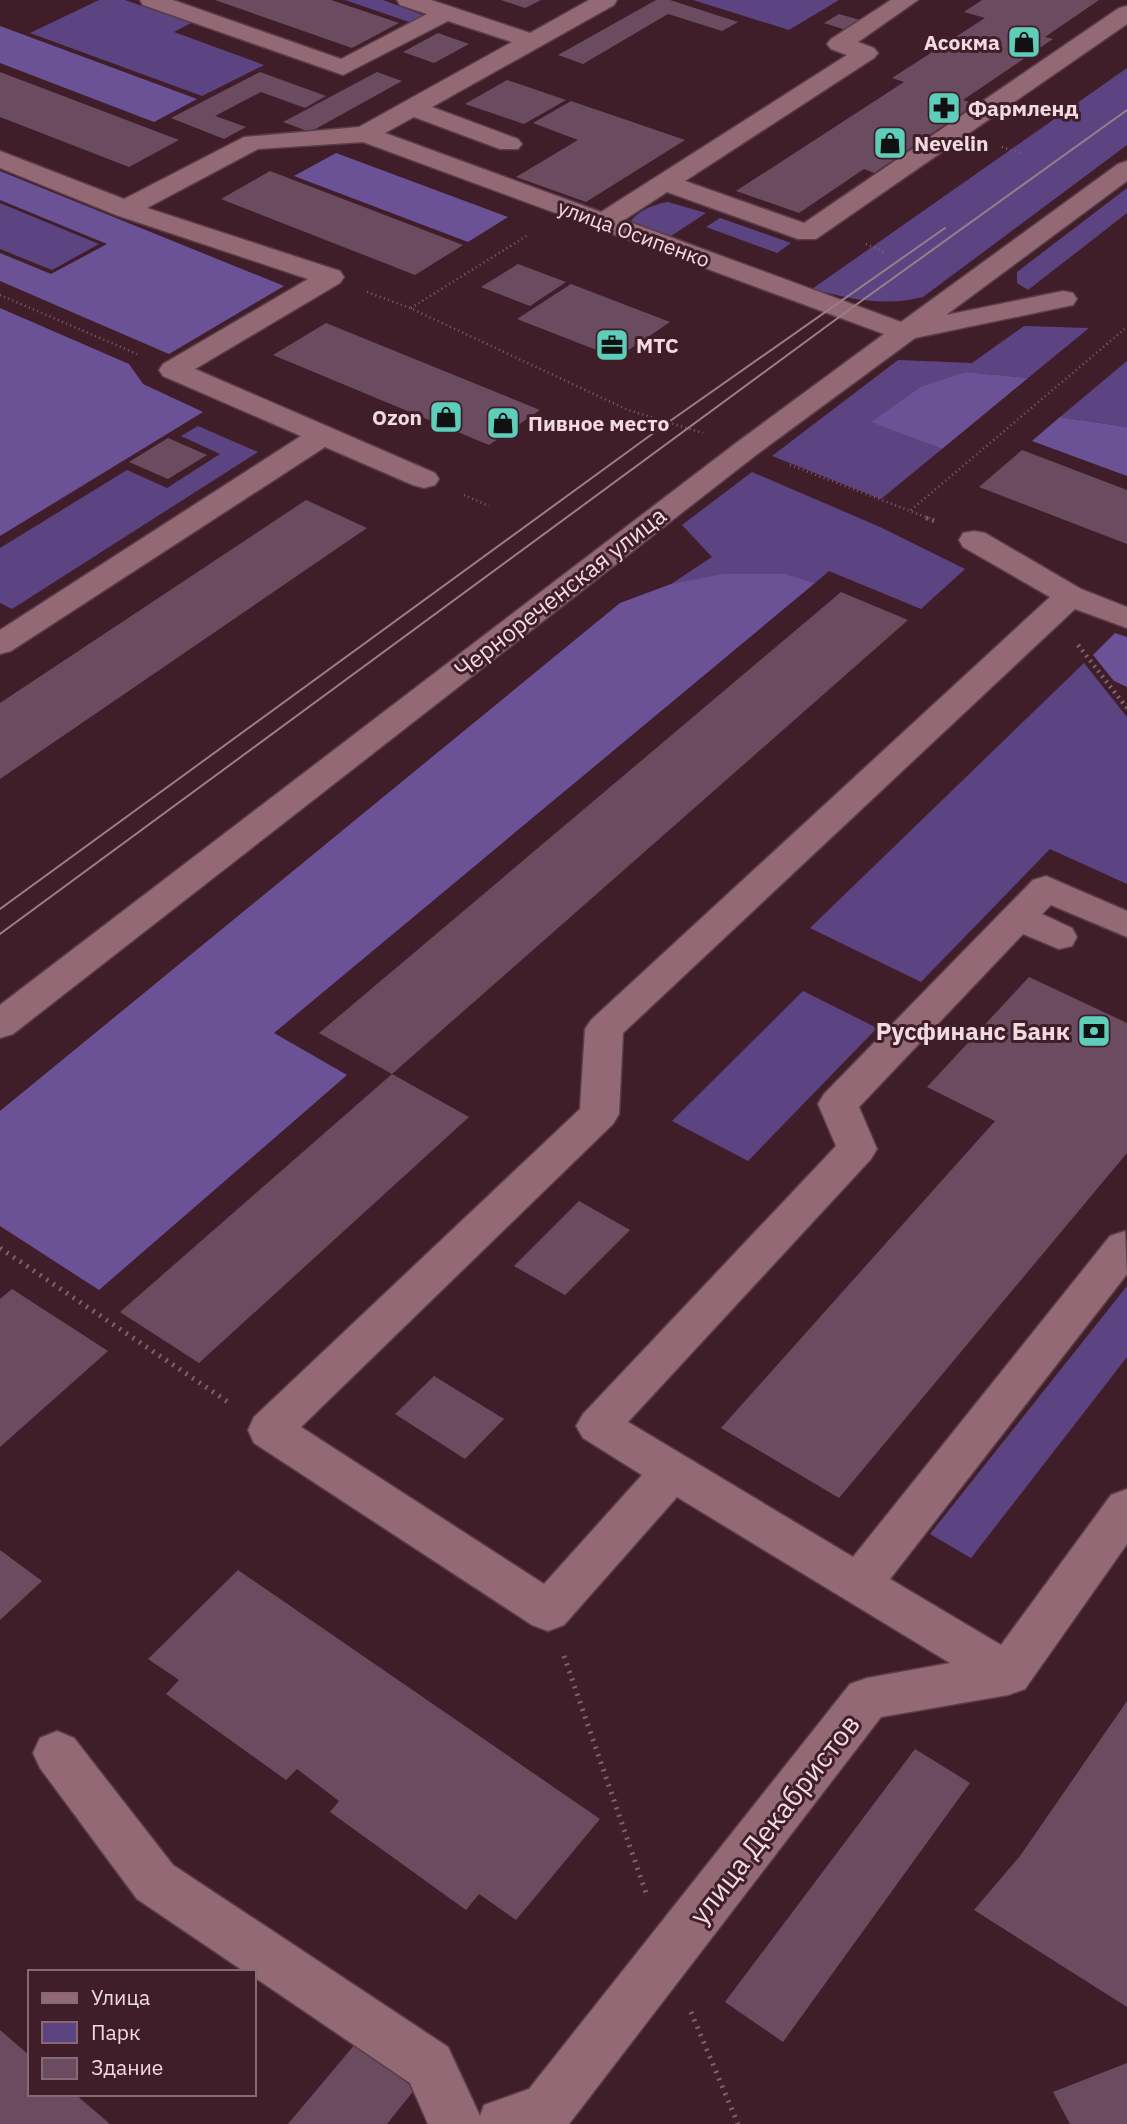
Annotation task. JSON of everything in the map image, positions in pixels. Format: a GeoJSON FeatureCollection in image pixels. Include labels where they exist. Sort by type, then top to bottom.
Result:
{"type":"FeatureCollection","features":[{"type":"Feature","properties":{"kind":"street"},"geometry":{"type":"LineString","coordinates":[[151,0],[343,68],[446,13]]}},
{"type":"Feature","properties":{"kind":"street"},"geometry":{"type":"LineString","coordinates":[[408,0],[531,41]]}},
{"type":"Feature","properties":{"kind":"street"},"geometry":{"type":"LineString","coordinates":[[125,209],[253,142],[365,134],[606,0]]}},
{"type":"Feature","properties":{"kind":"street"},"geometry":{"type":"LineString","coordinates":[[603,222],[866,53],[839,44],[907,0]]}},
{"type":"Feature","properties":{"kind":"street"},"geometry":{"type":"LineString","coordinates":[[664,182],[807,233],[1127,13]]}},
{"type":"Feature","properties":{"kind":"street"},"geometry":{"type":"LineString","coordinates":[[412,108],[509,144]]}},
{"type":"Feature","properties":{"kind":"street","name":"улица Осипенко"},"geometry":{"type":"LineString","coordinates":[[365,134],[903,332]]}},
{"type":"Feature","properties":{"kind":"street"},"geometry":{"type":"LineString","coordinates":[[0,159],[125,209],[330,277]]}},
{"type":"Feature","properties":{"kind":"street","name":"Чернореченская улица"},"geometry":{"type":"LineString","coordinates":[[0,1025],[746,449],[1127,169]]}},
{"type":"Feature","properties":{"kind":"street"},"geometry":{"type":"LineString","coordinates":[[173,370],[330,277]]}},
{"type":"Feature","properties":{"kind":"street"},"geometry":{"type":"LineString","coordinates":[[903,332],[1063,299]]}},
{"type":"Feature","properties":{"kind":"street"},"geometry":{"type":"LineString","coordinates":[[173,370],[424,479]]}},
{"type":"Feature","properties":{"kind":"street"},"geometry":{"type":"LineString","coordinates":[[0,644],[323,435]]}},
{"type":"Feature","properties":{"kind":"street"},"geometry":{"type":"LineString","coordinates":[[974,540],[1061,604],[1127,618]]}},
{"type":"Feature","properties":{"kind":"street"},"geometry":{"type":"LineString","coordinates":[[673,1471],[548,1611],[270,1430],[599,1114],[604,1029],[1061,604]]}},
{"type":"Feature","properties":{"kind":"street"},"geometry":{"type":"LineString","coordinates":[[1127,925],[1046,888],[838,1104],[857,1149],[598,1426],[1008,1674],[1127,1508]]}},
{"type":"Feature","properties":{"kind":"street"},"geometry":{"type":"LineString","coordinates":[[1018,917],[1059,937]]}},
{"type":"Feature","properties":{"kind":"street"},"geometry":{"type":"LineString","coordinates":[[859,1583],[1125,1247]]}},
{"type":"Feature","properties":{"kind":"street","name":"улица Декабристов"},"geometry":{"type":"LineString","coordinates":[[503,2124],[546,2111],[867,1699],[1008,1674]]}},
{"type":"Feature","properties":{"kind":"street"},"geometry":{"type":"LineString","coordinates":[[57,1753],[155,1882],[429,2065],[456,2124]]}},
{"type":"Feature","properties":{"kind":"path"},"geometry":{"type":"LineString","coordinates":[[1002,147],[1023,154]]}},
{"type":"Feature","properties":{"kind":"path"},"geometry":{"type":"LineString","coordinates":[[410,308],[569,209]]}},
{"type":"Feature","properties":{"kind":"path"},"geometry":{"type":"LineString","coordinates":[[866,244],[884,252]]}},
{"type":"Feature","properties":{"kind":"path"},"geometry":{"type":"LineString","coordinates":[[330,277],[410,308],[628,410],[670,421],[911,510],[974,540]]}},
{"type":"Feature","properties":{"kind":"path"},"geometry":{"type":"LineString","coordinates":[[0,295],[173,370]]}},
{"type":"Feature","properties":{"kind":"path"},"geometry":{"type":"LineString","coordinates":[[911,510],[1127,327]]}},
{"type":"Feature","properties":{"kind":"path"},"geometry":{"type":"LineString","coordinates":[[1061,604],[1127,708]]}},
{"type":"Feature","properties":{"kind":"path"},"geometry":{"type":"LineString","coordinates":[[0,1248],[270,1430]]}},
{"type":"Feature","properties":{"kind":"path"},"geometry":{"type":"LineString","coordinates":[[548,1611],[668,1956],[738,2124]]}},
{"type":"Feature","properties":{"kind":"green space"},"geometry":{"type":"Polygon","coordinates":[[[99,0],[125,0],[191,23],[174,32],[264,65],[202,96],[30,33],[99,0]]]}},
{"type":"Feature","properties":{"kind":"green space"},"geometry":{"type":"Polygon","coordinates":[[[345,0],[383,0],[423,15],[412,23],[345,0]]]}},
{"type":"Feature","properties":{"kind":"green space"},"geometry":{"type":"Polygon","coordinates":[[[693,0],[839,0],[789,30],[693,0]]]}},
{"type":"Feature","properties":{"kind":"green space"},"geometry":{"type":"Polygon","coordinates":[[[1127,68],[1127,145],[923,297],[881,302],[812,289],[1127,68]]]}},
{"type":"Feature","properties":{"kind":"green space"},"geometry":{"type":"Polygon","coordinates":[[[1127,188],[1127,213],[1028,290],[1017,283],[1017,272],[1127,188]]]}},
{"type":"Feature","properties":{"kind":"green space"},"geometry":{"type":"Polygon","coordinates":[[[668,202],[706,213],[662,242],[628,227],[639,213],[668,202]]]}},
{"type":"Feature","properties":{"kind":"green space"},"geometry":{"type":"Polygon","coordinates":[[[0,203],[99,244],[52,270],[0,249],[0,203]]]}},
{"type":"Feature","properties":{"kind":"green space"},"geometry":{"type":"Polygon","coordinates":[[[720,218],[791,243],[777,253],[706,227],[720,218]]]}},
{"type":"Feature","properties":{"kind":"green space"},"geometry":{"type":"Polygon","coordinates":[[[1024,326],[1089,328],[1028,378],[965,372],[872,422],[942,449],[881,499],[772,456],[898,360],[972,363],[1024,326]]]}},
{"type":"Feature","properties":{"kind":"green space"},"geometry":{"type":"Polygon","coordinates":[[[1127,361],[1127,427],[1060,417],[1127,361]]]}},
{"type":"Feature","properties":{"kind":"green space"},"geometry":{"type":"Polygon","coordinates":[[[198,426],[258,452],[12,609],[0,603],[0,548],[127,470],[167,488],[220,454],[181,436],[198,426]]]}},
{"type":"Feature","properties":{"kind":"green space"},"geometry":{"type":"Polygon","coordinates":[[[752,472],[880,527],[965,569],[921,609],[829,571],[815,583],[786,574],[671,584],[712,557],[682,525],[752,472]]]}},
{"type":"Feature","properties":{"kind":"green space"},"geometry":{"type":"Polygon","coordinates":[[[1084,663],[1127,717],[1127,884],[1050,849],[921,982],[810,928],[1084,663]]]}},
{"type":"Feature","properties":{"kind":"green space"},"geometry":{"type":"Polygon","coordinates":[[[803,991],[877,1028],[748,1161],[672,1121],[803,991]]]}},
{"type":"Feature","properties":{"kind":"green space"},"geometry":{"type":"Polygon","coordinates":[[[1127,1286],[1127,1357],[971,1558],[930,1534],[1127,1286]]]}},
{"type":"Feature","properties":{"kind":"shaded area"},"geometry":{"type":"Polygon","coordinates":[[[0,26],[197,99],[154,122],[0,63],[0,26]]]}},
{"type":"Feature","properties":{"kind":"shaded area"},"geometry":{"type":"Polygon","coordinates":[[[336,153],[508,217],[468,242],[294,176],[336,153]]]}},
{"type":"Feature","properties":{"kind":"shaded area"},"geometry":{"type":"Polygon","coordinates":[[[0,171],[284,286],[169,354],[0,281],[0,253],[51,274],[107,244],[0,200],[0,171]]]}},
{"type":"Feature","properties":{"kind":"shaded area"},"geometry":{"type":"Polygon","coordinates":[[[0,308],[129,364],[143,384],[203,412],[0,536],[0,308]]]}},
{"type":"Feature","properties":{"kind":"shaded area"},"geometry":{"type":"Polygon","coordinates":[[[966,372],[1028,378],[942,449],[871,422],[921,387],[966,372]]]}},
{"type":"Feature","properties":{"kind":"shaded area"},"geometry":{"type":"Polygon","coordinates":[[[1060,417],[1127,427],[1127,476],[1032,441],[1060,417]]]}},
{"type":"Feature","properties":{"kind":"shaded area"},"geometry":{"type":"Polygon","coordinates":[[[723,574],[786,574],[815,583],[274,1033],[347,1075],[99,1290],[0,1226],[0,1111],[620,603],[671,584],[723,574]]]}},
{"type":"Feature","properties":{"kind":"shaded area"},"geometry":{"type":"Polygon","coordinates":[[[1115,633],[1127,637],[1127,687],[1114,681],[1093,655],[1115,633]]]}},
{"type":"Feature","properties":{"kind":"building"},"geometry":{"type":"Polygon","coordinates":[[[215,0],[331,0],[399,23],[352,48],[215,0]]]}},
{"type":"Feature","properties":{"kind":"building"},"geometry":{"type":"Polygon","coordinates":[[[501,0],[541,0],[525,8],[501,0]]]}},
{"type":"Feature","properties":{"kind":"building"},"geometry":{"type":"Polygon","coordinates":[[[656,0],[670,0],[738,22],[722,31],[668,14],[583,64],[558,55],[656,0]]]}},
{"type":"Feature","properties":{"kind":"building"},"geometry":{"type":"Polygon","coordinates":[[[982,0],[1099,0],[1045,37],[1053,39],[963,100],[975,104],[874,173],[864,169],[799,213],[736,191],[904,82],[892,78],[985,18],[964,12],[982,0]]]}},
{"type":"Feature","properties":{"kind":"building"},"geometry":{"type":"Polygon","coordinates":[[[839,14],[860,20],[846,30],[824,23],[839,14]]]}},
{"type":"Feature","properties":{"kind":"building"},"geometry":{"type":"Polygon","coordinates":[[[438,33],[469,44],[434,63],[403,52],[438,33]]]}},
{"type":"Feature","properties":{"kind":"building"},"geometry":{"type":"Polygon","coordinates":[[[0,72],[179,140],[129,167],[0,117],[0,72]]]}},
{"type":"Feature","properties":{"kind":"building"},"geometry":{"type":"Polygon","coordinates":[[[260,72],[326,96],[305,108],[261,92],[215,116],[246,127],[224,139],[171,118],[260,72]]]}},
{"type":"Feature","properties":{"kind":"building"},"geometry":{"type":"Polygon","coordinates":[[[377,72],[402,81],[310,132],[283,122],[377,72]]]}},
{"type":"Feature","properties":{"kind":"building"},"geometry":{"type":"Polygon","coordinates":[[[507,80],[566,100],[524,124],[465,104],[507,80]]]}},
{"type":"Feature","properties":{"kind":"building"},"geometry":{"type":"Polygon","coordinates":[[[571,101],[685,140],[586,202],[516,177],[578,140],[533,123],[571,101]]]}},
{"type":"Feature","properties":{"kind":"building"},"geometry":{"type":"Polygon","coordinates":[[[270,171],[463,245],[415,275],[221,199],[270,171]]]}},
{"type":"Feature","properties":{"kind":"building"},"geometry":{"type":"Polygon","coordinates":[[[518,264],[566,282],[530,306],[481,287],[518,264]]]}},
{"type":"Feature","properties":{"kind":"building"},"geometry":{"type":"Polygon","coordinates":[[[571,284],[670,322],[617,358],[517,319],[571,284]]]}},
{"type":"Feature","properties":{"kind":"building"},"geometry":{"type":"Polygon","coordinates":[[[326,323],[540,410],[489,445],[273,355],[326,323]]]}},
{"type":"Feature","properties":{"kind":"building"},"geometry":{"type":"Polygon","coordinates":[[[168,438],[207,455],[168,479],[129,462],[168,438]]]}},
{"type":"Feature","properties":{"kind":"building"},"geometry":{"type":"Polygon","coordinates":[[[1022,450],[1127,490],[1127,544],[979,487],[1022,450]]]}},
{"type":"Feature","properties":{"kind":"building"},"geometry":{"type":"Polygon","coordinates":[[[306,500],[367,528],[0,779],[0,703],[306,500]]]}},
{"type":"Feature","properties":{"kind":"building"},"geometry":{"type":"Polygon","coordinates":[[[841,592],[908,620],[392,1074],[319,1033],[841,592]]]}},
{"type":"Feature","properties":{"kind":"building"},"geometry":{"type":"Polygon","coordinates":[[[1029,977],[1127,1023],[1127,1153],[839,1498],[721,1428],[995,1121],[927,1087],[1029,977]]]}},
{"type":"Feature","properties":{"kind":"building"},"geometry":{"type":"Polygon","coordinates":[[[392,1074],[469,1117],[199,1363],[120,1312],[392,1074]]]}},
{"type":"Feature","properties":{"kind":"building"},"geometry":{"type":"Polygon","coordinates":[[[579,1201],[630,1230],[565,1295],[514,1266],[579,1201]]]}},
{"type":"Feature","properties":{"kind":"building"},"geometry":{"type":"Polygon","coordinates":[[[12,1289],[108,1351],[0,1447],[0,1299],[12,1289]]]}},
{"type":"Feature","properties":{"kind":"building"},"geometry":{"type":"Polygon","coordinates":[[[434,1376],[504,1419],[465,1459],[395,1414],[434,1376]]]}},
{"type":"Feature","properties":{"kind":"building"},"geometry":{"type":"Polygon","coordinates":[[[0,1550],[42,1581],[0,1620],[0,1550]]]}},
{"type":"Feature","properties":{"kind":"building"},"geometry":{"type":"Polygon","coordinates":[[[238,1570],[600,1819],[516,1920],[479,1894],[466,1910],[330,1812],[339,1801],[297,1769],[286,1780],[166,1694],[179,1680],[148,1659],[238,1570]]]}},
{"type":"Feature","properties":{"kind":"building"},"geometry":{"type":"Polygon","coordinates":[[[1127,1701],[1127,2007],[974,1910],[1020,1856],[1127,1701]]]}},
{"type":"Feature","properties":{"kind":"building"},"geometry":{"type":"Polygon","coordinates":[[[915,1749],[970,1783],[783,2042],[725,2002],[915,1749]]]}},
{"type":"Feature","properties":{"kind":"building"},"geometry":{"type":"Polygon","coordinates":[[[0,2030],[28,2054],[28,2096],[77,2096],[110,2124],[0,2124],[0,2030]]]}},
{"type":"Feature","properties":{"kind":"building"},"geometry":{"type":"Polygon","coordinates":[[[356,2043],[415,2089],[387,2124],[288,2124],[356,2043]]]}},
{"type":"Feature","properties":{"kind":"building"},"geometry":{"type":"Polygon","coordinates":[[[1127,2063],[1127,2124],[1070,2124],[1053,2092],[1127,2063]]]}},
{"type":"Feature","properties":{"kind":"tram line"},"geometry":{"type":"LineString","coordinates":[[0,934],[846,312],[1127,110]]}},
{"type":"Feature","properties":{"kind":"tram line"},"geometry":{"type":"LineString","coordinates":[[0,909],[670,421],[945,228]]}},
{"type":"Feature","properties":{"kind":"place","name":"Асокма"},"geometry":{"type":"Point","coordinates":[1024,42]}},
{"type":"Feature","properties":{"kind":"place","name":"Фармленд"},"geometry":{"type":"Point","coordinates":[944,108]}},
{"type":"Feature","properties":{"kind":"place","name":"Nevelin"},"geometry":{"type":"Point","coordinates":[890,143]}},
{"type":"Feature","properties":{"kind":"place","name":"МТС"},"geometry":{"type":"Point","coordinates":[612,345]}},
{"type":"Feature","properties":{"kind":"place","name":"Ozon"},"geometry":{"type":"Point","coordinates":[446,417]}},
{"type":"Feature","properties":{"kind":"place","name":"Пивное место"},"geometry":{"type":"Point","coordinates":[503,423]}},
{"type":"Feature","properties":{"kind":"place","name":"Русфинанс Банк"},"geometry":{"type":"Point","coordinates":[1094,1031]}}]}
